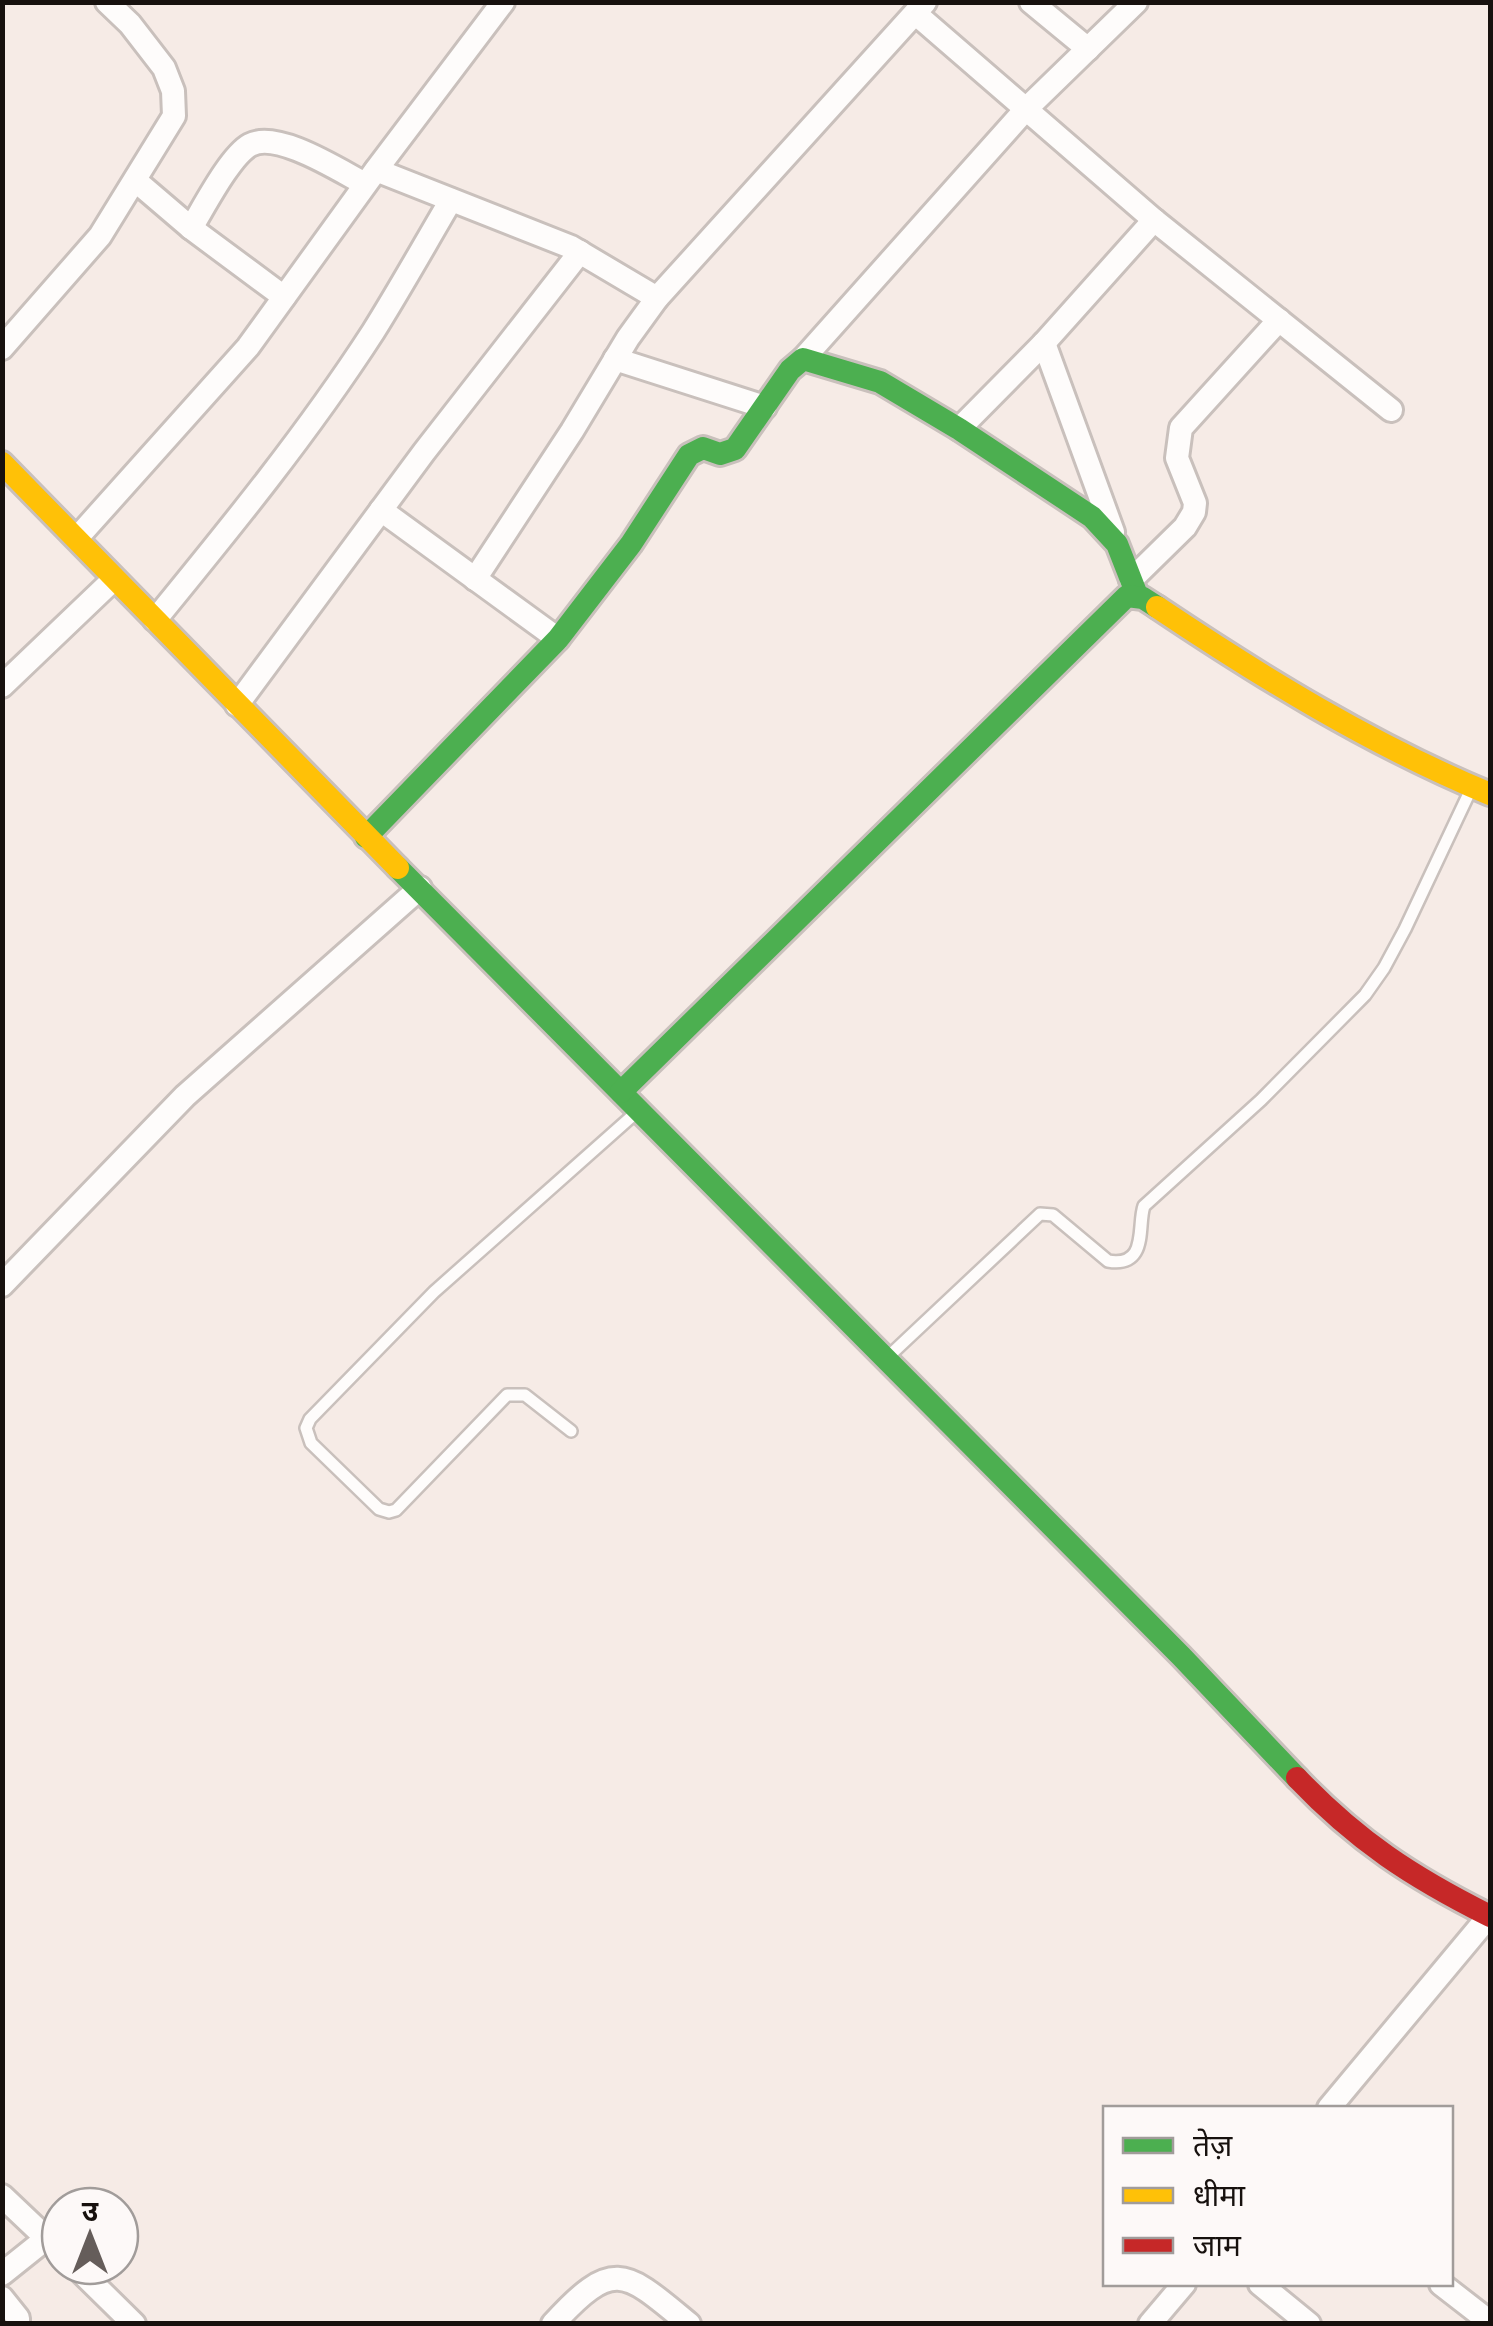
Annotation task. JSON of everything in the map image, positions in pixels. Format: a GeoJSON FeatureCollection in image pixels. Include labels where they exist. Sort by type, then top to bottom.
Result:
{"type":"FeatureCollection","features":[{"type":"Feature","properties":{"kind":"street"},"geometry":{"type":"LineString","coordinates":[[2,348],[100,236],[174,116],[174,91],[156,56],[107,2]]}},
{"type":"Feature","properties":{"kind":"street"},"geometry":{"type":"LineString","coordinates":[[77,538],[248,347],[503,2]]}},
{"type":"Feature","properties":{"kind":"street"},"geometry":{"type":"LineString","coordinates":[[1031,2],[1088,50]]}},
{"type":"Feature","properties":{"kind":"street"},"geometry":{"type":"LineString","coordinates":[[366,837],[558,639],[631,544],[689,455],[702,448],[728,453],[740,444],[790,370],[1026,109],[1136,2]]}},
{"type":"Feature","properties":{"kind":"street"},"geometry":{"type":"LineString","coordinates":[[474,578],[658,298],[921,8],[1026,109],[1154,220],[1391,410]]}},
{"type":"Feature","properties":{"kind":"street"},"geometry":{"type":"LineString","coordinates":[[191,228],[240,152],[251,144],[273,142],[370,177],[451,200],[580,252],[658,298]]}},
{"type":"Feature","properties":{"kind":"street"},"geometry":{"type":"LineString","coordinates":[[136,181],[191,228],[284,297]]}},
{"type":"Feature","properties":{"kind":"street"},"geometry":{"type":"LineString","coordinates":[[154,620],[264,486],[323,403],[373,332],[451,200]]}},
{"type":"Feature","properties":{"kind":"street"},"geometry":{"type":"LineString","coordinates":[[959,429],[1044,343],[1154,220]]}},
{"type":"Feature","properties":{"kind":"street"},"geometry":{"type":"LineString","coordinates":[[237,705],[580,252]]}},
{"type":"Feature","properties":{"kind":"street"},"geometry":{"type":"LineString","coordinates":[[621,1092],[1134,588],[1194,512],[1196,504],[1177,458],[1181,428],[1279,320]]}},
{"type":"Feature","properties":{"kind":"street"},"geometry":{"type":"LineString","coordinates":[[1044,343],[1134,588],[1230,656],[1339,720],[1421,765],[1482,790]]}},
{"type":"Feature","properties":{"kind":"street"},"geometry":{"type":"LineString","coordinates":[[615,359],[765,408]]}},
{"type":"Feature","properties":{"kind":"street"},"geometry":{"type":"LineString","coordinates":[[802,359],[880,382],[1092,517],[1117,544]]}},
{"type":"Feature","properties":{"kind":"street"},"geometry":{"type":"LineString","coordinates":[[2,463],[1316,1798],[1366,1843],[1422,1882],[1490,1916],[1331,2106]]}},
{"type":"Feature","properties":{"kind":"street"},"geometry":{"type":"LineString","coordinates":[[381,510],[558,639]]}},
{"type":"Feature","properties":{"kind":"street"},"geometry":{"type":"LineString","coordinates":[[2,686],[114,578]]}},
{"type":"Feature","properties":{"kind":"street"},"geometry":{"type":"LineString","coordinates":[[2,1285],[185,1096],[420,888]]}},
{"type":"Feature","properties":{"kind":"street"},"geometry":{"type":"LineString","coordinates":[[2,2196],[40,2233]]}},
{"type":"Feature","properties":{"kind":"street"},"geometry":{"type":"LineString","coordinates":[[2,2274],[40,2252]]}},
{"type":"Feature","properties":{"kind":"street"},"geometry":{"type":"LineString","coordinates":[[552,2324],[593,2284],[610,2278],[642,2285],[690,2324]]}},
{"type":"Feature","properties":{"kind":"street"},"geometry":{"type":"LineString","coordinates":[[95,2286],[134,2324]]}},
{"type":"Feature","properties":{"kind":"street"},"geometry":{"type":"LineString","coordinates":[[1150,2324],[1182,2286]]}},
{"type":"Feature","properties":{"kind":"street"},"geometry":{"type":"LineString","coordinates":[[1262,2286],[1309,2324]]}},
{"type":"Feature","properties":{"kind":"street"},"geometry":{"type":"LineString","coordinates":[[1444,2286],[1490,2322]]}},
{"type":"Feature","properties":{"kind":"street"},"geometry":{"type":"LineString","coordinates":[[2,2298],[18,2318],[18,2324]]}},
{"type":"Feature","properties":{"kind":"lane"},"geometry":{"type":"LineString","coordinates":[[886,1359],[1040,1214],[1052,1215],[1108,1261],[1125,1260],[1142,1238],[1144,1206],[1261,1100],[1365,995],[1384,968],[1482,790]]}},
{"type":"Feature","properties":{"kind":"lane"},"geometry":{"type":"LineString","coordinates":[[571,1431],[525,1395],[507,1395],[396,1510],[389,1512],[379,1509],[311,1442],[306,1428],[310,1419],[434,1292],[639,1110]]}},
{"type":"Feature","properties":{"kind":"traffic: fast"},"geometry":{"type":"LineString","coordinates":[[366,837],[558,639],[631,544],[689,455],[703,448],[720,454],[735,449],[790,370],[803,359],[880,382],[1092,517],[1117,544],[1137,595]]}},
{"type":"Feature","properties":{"kind":"traffic: fast"},"geometry":{"type":"LineString","coordinates":[[621,1092],[1127,596],[1143,598],[1157,607]]}},
{"type":"Feature","properties":{"kind":"traffic: fast"},"geometry":{"type":"LineString","coordinates":[[398,868],[1181,1656],[1297,1778]]}},
{"type":"Feature","properties":{"kind":"traffic: slow"},"geometry":{"type":"LineString","coordinates":[[2,463],[398,868]]}},
{"type":"Feature","properties":{"kind":"traffic: slow"},"geometry":{"type":"LineString","coordinates":[[1157,607],[1319,709],[1490,794]]}},
{"type":"Feature","properties":{"kind":"traffic: jam"},"geometry":{"type":"LineString","coordinates":[[1297,1778],[1341,1821],[1387,1856],[1490,1916]]}}]}
